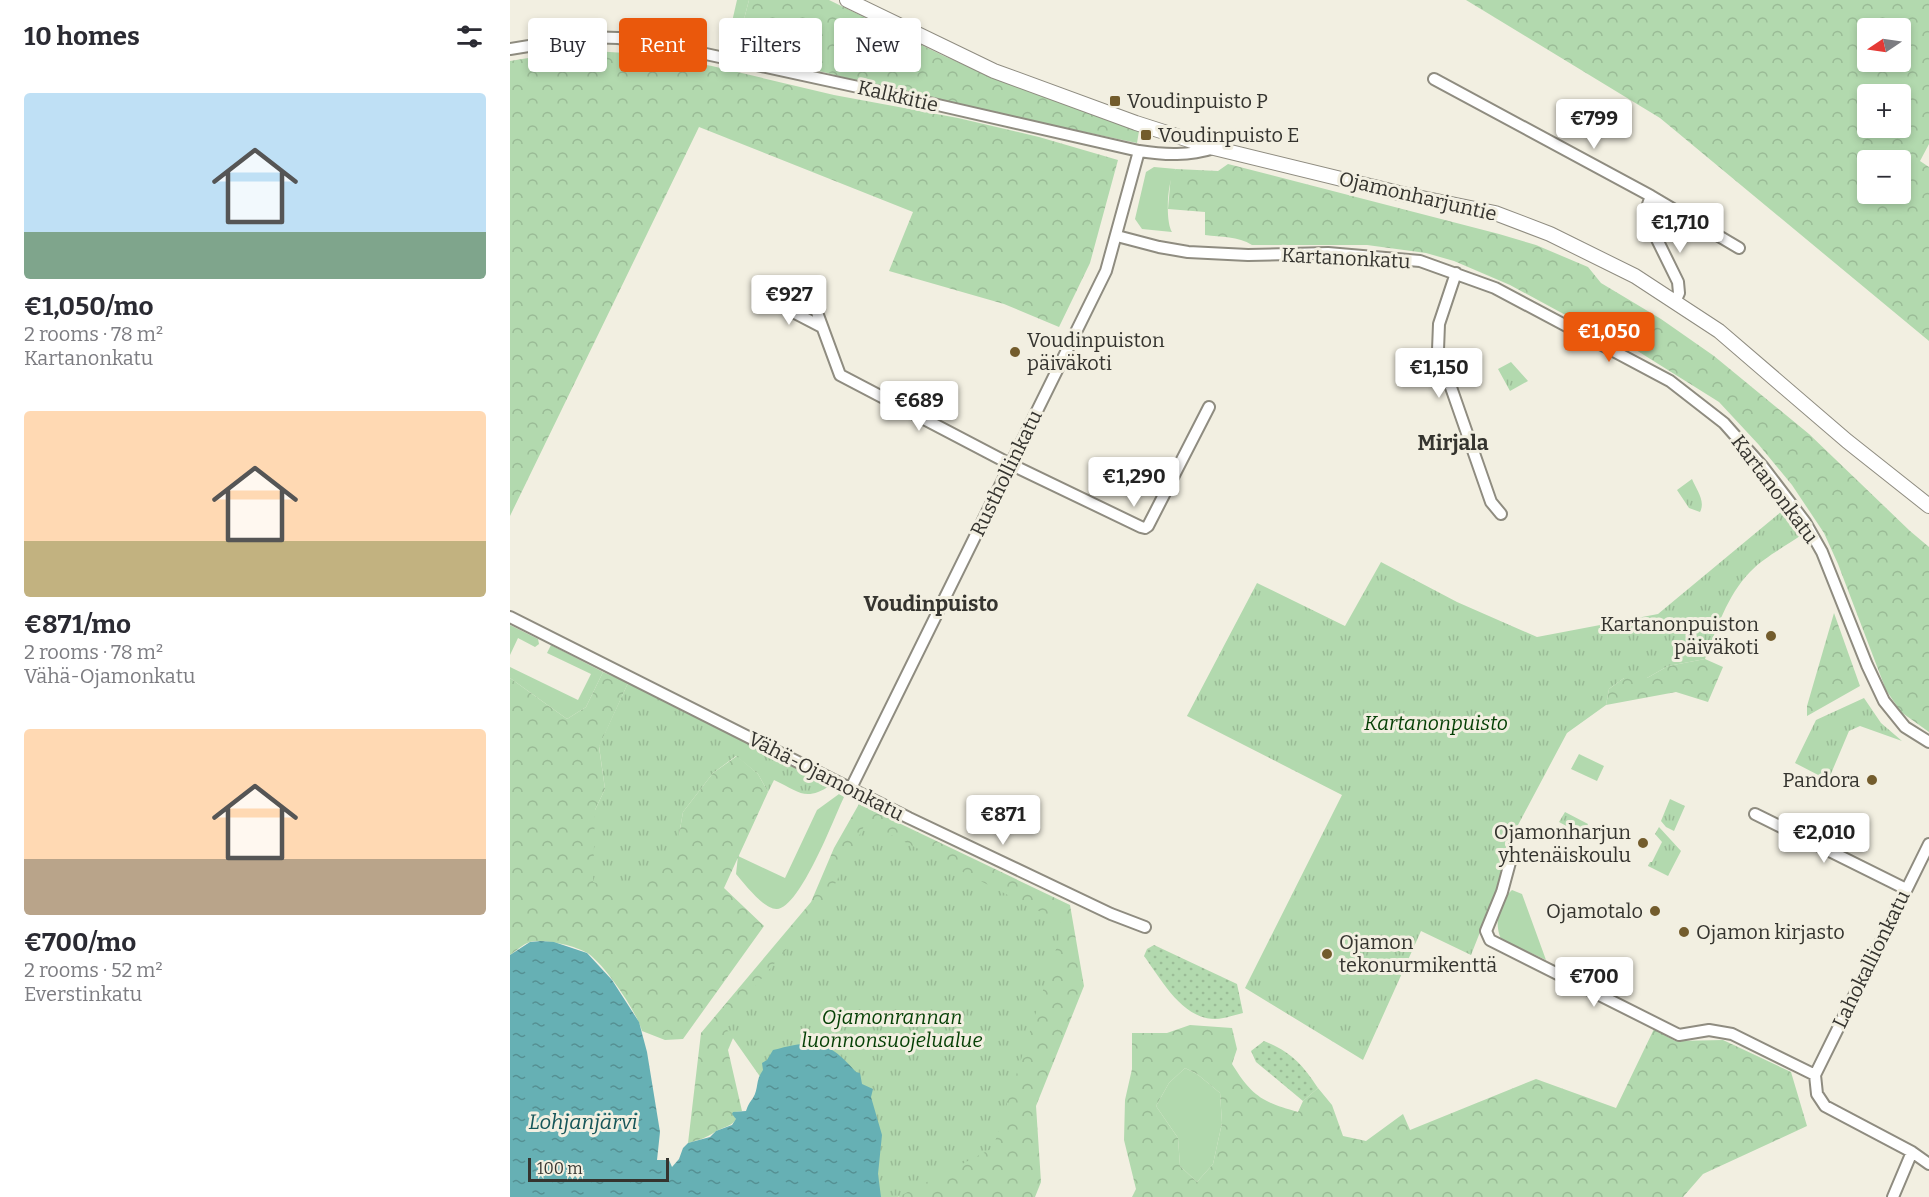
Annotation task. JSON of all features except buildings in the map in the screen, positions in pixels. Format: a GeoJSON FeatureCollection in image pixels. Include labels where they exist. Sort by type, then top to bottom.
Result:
{"type":"FeatureCollection","features":[{"type":"Feature","properties":{"kind":"main road","name":"Ojamonharjuntie"},"geometry":{"type":"LineString","coordinates":[[847,0],[994,71],[1136,123],[1214,148],[1407,195],[1495,213],[1551,234],[1635,276],[1719,331],[1847,441],[1929,506]]}},
{"type":"Feature","properties":{"kind":"street","name":"Kalkkitie"},"geometry":{"type":"LineString","coordinates":[[510,49],[584,36],[655,43],[1139,151],[1169,155],[1197,154],[1214,148]]}},
{"type":"Feature","properties":{"kind":"street"},"geometry":{"type":"LineString","coordinates":[[1434,79],[1651,196],[1738,248]]}},
{"type":"Feature","properties":{"kind":"street","name":"Rusthollinkatu"},"geometry":{"type":"LineString","coordinates":[[851,788],[1106,272],[1139,151]]}},
{"type":"Feature","properties":{"kind":"street"},"geometry":{"type":"LineString","coordinates":[[1651,196],[1646,210],[1647,219],[1678,282],[1679,293],[1675,302]]}},
{"type":"Feature","properties":{"kind":"street","name":"Kartanonkatu"},"geometry":{"type":"LineString","coordinates":[[1117,236],[1188,252],[1248,255],[1328,253],[1420,261],[1495,288],[1670,381],[1724,423],[1763,467],[1805,522],[1822,552],[1884,701],[1905,727],[1929,742]]}},
{"type":"Feature","properties":{"kind":"street"},"geometry":{"type":"LineString","coordinates":[[1456,273],[1438,324],[1438,350],[1491,502],[1502,514]]}},
{"type":"Feature","properties":{"kind":"street"},"geometry":{"type":"LineString","coordinates":[[822,327],[770,300],[775,288],[815,307],[840,375],[1010,464],[1145,528],[1209,407]]}},
{"type":"Feature","properties":{"kind":"street","name":"Vähä-Ojamonkatu"},"geometry":{"type":"LineString","coordinates":[[510,616],[909,818],[1112,914],[1145,927]]}},
{"type":"Feature","properties":{"kind":"street"},"geometry":{"type":"LineString","coordinates":[[1755,814],[1906,889]]}},
{"type":"Feature","properties":{"kind":"street","name":"Lahokallionkatu"},"geometry":{"type":"LineString","coordinates":[[1815,1075],[1929,844]]}},
{"type":"Feature","properties":{"kind":"street"},"geometry":{"type":"LineString","coordinates":[[1512,855],[1502,892],[1486,931],[1490,940],[1679,1035],[1709,1030],[1732,1034],[1815,1075],[1817,1094],[1825,1106],[1912,1152],[1929,1164]]}},
{"type":"Feature","properties":{"kind":"street"},"geometry":{"type":"LineString","coordinates":[[1893,1197],[1912,1152]]}},
{"type":"Feature","properties":{"kind":"green space"},"geometry":{"type":"Polygon","coordinates":[[[737,0],[749,0],[744,18],[733,18],[737,0]]]}},
{"type":"Feature","properties":{"kind":"green space"},"geometry":{"type":"Polygon","coordinates":[[[749,0],[829,0],[866,18],[834,18],[834,72],[921,72],[921,45],[1011,85],[1139,131],[1137,143],[937,101],[822,72],[822,18],[744,18],[749,0]]]}},
{"type":"Feature","properties":{"kind":"green space"},"geometry":{"type":"Polygon","coordinates":[[[1466,0],[1929,0],[1929,144],[1920,161],[1929,167],[1929,341],[1660,118],[1466,0]]]}},
{"type":"Feature","properties":{"kind":"green space"},"geometry":{"type":"Polygon","coordinates":[[[607,52],[619,53],[619,72],[707,72],[707,65],[719,68],[719,72],[737,72],[834,95],[958,118],[1039,137],[1118,160],[1090,263],[1059,327],[1004,304],[889,271],[913,212],[699,127],[510,516],[510,61],[528,58],[528,72],[607,72],[607,52]]]}},
{"type":"Feature","properties":{"kind":"green space"},"geometry":{"type":"Polygon","coordinates":[[[1228,164],[1536,245],[1588,267],[1601,283],[1661,319],[1714,356],[1809,434],[1929,547],[1929,732],[1901,712],[1886,690],[1824,533],[1792,485],[1719,402],[1628,345],[1510,285],[1454,261],[1426,253],[1367,245],[1252,245],[1235,238],[1205,235],[1205,212],[1168,209],[1171,174],[1176,169],[1218,171],[1228,164]]]}},
{"type":"Feature","properties":{"kind":"green space"},"geometry":{"type":"Polygon","coordinates":[[[1154,167],[1176,169],[1168,200],[1168,219],[1172,232],[1142,229],[1135,219],[1146,172],[1154,167]]]}},
{"type":"Feature","properties":{"kind":"green space"},"geometry":{"type":"Polygon","coordinates":[[[1511,362],[1528,381],[1510,391],[1498,369],[1511,362]]]}},
{"type":"Feature","properties":{"kind":"green space"},"geometry":{"type":"Polygon","coordinates":[[[1692,479],[1701,499],[1700,512],[1689,508],[1677,490],[1692,479]]]}},
{"type":"Feature","properties":{"kind":"green space","name":"Kartanonpuisto"},"geometry":{"type":"Polygon","coordinates":[[[1782,511],[1800,536],[1761,562],[1742,581],[1723,613],[1705,659],[1668,666],[1647,678],[1624,678],[1609,689],[1606,705],[1567,733],[1502,855],[1501,879],[1471,955],[1421,931],[1363,1060],[1245,988],[1342,795],[1187,716],[1257,583],[1345,626],[1381,562],[1457,602],[1537,637],[1658,614],[1782,511]]]}},
{"type":"Feature","properties":{"kind":"green space"},"geometry":{"type":"Polygon","coordinates":[[[1834,613],[1860,686],[1807,716],[1807,706],[1834,613]]]}},
{"type":"Feature","properties":{"kind":"green space"},"geometry":{"type":"Polygon","coordinates":[[[510,625],[538,639],[539,644],[535,647],[518,638],[510,655],[510,625]]]}},
{"type":"Feature","properties":{"kind":"green space"},"geometry":{"type":"Polygon","coordinates":[[[551,645],[603,672],[586,707],[567,719],[510,678],[510,667],[578,700],[591,674],[547,653],[551,645]]]}},
{"type":"Feature","properties":{"kind":"green space"},"geometry":{"type":"Polygon","coordinates":[[[1705,659],[1723,667],[1708,702],[1676,692],[1606,705],[1609,689],[1624,678],[1647,678],[1668,666],[1705,659]]]}},
{"type":"Feature","properties":{"kind":"green space"},"geometry":{"type":"Polygon","coordinates":[[[603,672],[628,683],[599,747],[605,789],[595,810],[679,835],[683,812],[713,773],[737,756],[758,774],[768,792],[724,888],[764,926],[683,1039],[665,1040],[642,1031],[634,1012],[612,979],[596,960],[584,951],[560,944],[536,941],[525,944],[510,955],[510,678],[567,719],[586,707],[603,672]]]}},
{"type":"Feature","properties":{"kind":"green space"},"geometry":{"type":"Polygon","coordinates":[[[628,683],[831,785],[808,794],[774,780],[768,792],[758,774],[736,756],[713,773],[683,812],[679,835],[669,862],[634,894],[593,882],[595,810],[605,789],[599,746],[628,683]]]}},
{"type":"Feature","properties":{"kind":"green space"},"geometry":{"type":"Polygon","coordinates":[[[1864,698],[1881,723],[1902,741],[1860,726],[1849,731],[1830,776],[1824,778],[1795,763],[1816,720],[1864,698]]]}},
{"type":"Feature","properties":{"kind":"green space"},"geometry":{"type":"Polygon","coordinates":[[[1579,754],[1604,766],[1597,781],[1571,769],[1579,754]]]}},
{"type":"Feature","properties":{"kind":"green space"},"geometry":{"type":"Polygon","coordinates":[[[839,794],[844,797],[806,879],[786,905],[777,909],[766,905],[736,874],[738,856],[785,878],[817,810],[839,794]]]}},
{"type":"Feature","properties":{"kind":"green space"},"geometry":{"type":"Polygon","coordinates":[[[1670,799],[1685,806],[1674,831],[1661,821],[1670,799]]]}},
{"type":"Feature","properties":{"kind":"green space","name":"Ojamonrannan luonnonsuojelualue"},"geometry":{"type":"Polygon","coordinates":[[[859,804],[1070,905],[1084,986],[1036,1106],[1041,1182],[1035,1197],[899,1197],[906,1149],[744,1012],[728,1050],[742,1111],[735,1112],[736,1120],[731,1124],[688,1143],[701,1033],[811,902],[834,848],[859,804]]]}},
{"type":"Feature","properties":{"kind":"green space"},"geometry":{"type":"Polygon","coordinates":[[[1565,812],[1588,824],[1583,835],[1559,822],[1565,812]]]}},
{"type":"Feature","properties":{"kind":"green space","name":"Ojamonrannan luonnonsuojelualue"},"geometry":{"type":"Polygon","coordinates":[[[866,822],[1064,924],[993,1148],[898,1197],[845,1197],[723,1024],[825,904],[866,822]]]}},
{"type":"Feature","properties":{"kind":"green space"},"geometry":{"type":"Polygon","coordinates":[[[1659,827],[1681,851],[1668,876],[1648,866],[1662,842],[1655,834],[1659,827]]]}},
{"type":"Feature","properties":{"kind":"green space"},"geometry":{"type":"Polygon","coordinates":[[[1512,890],[1522,894],[1546,960],[1501,939],[1498,927],[1499,913],[1503,901],[1512,890]]]}},
{"type":"Feature","properties":{"kind":"green space"},"geometry":{"type":"Polygon","coordinates":[[[1154,945],[1237,984],[1243,1013],[1215,1019],[1192,1012],[1165,986],[1144,956],[1147,949],[1154,945]]]}},
{"type":"Feature","properties":{"kind":"green space"},"geometry":{"type":"Polygon","coordinates":[[[1190,1025],[1232,1028],[1237,1049],[1232,1064],[1252,1091],[1275,1105],[1298,1112],[1303,1101],[1318,1088],[1332,1105],[1343,1136],[1366,1141],[1403,1114],[1410,1130],[1536,1079],[1616,1108],[1654,1029],[1675,1041],[1723,1040],[1791,1072],[1807,1126],[1703,1174],[1683,1197],[1132,1197],[1136,1189],[1124,1140],[1125,1100],[1132,1069],[1132,1033],[1167,1033],[1190,1025]],[[1185,1068],[1169,1083],[1156,1106],[1178,1138],[1180,1166],[1197,1182],[1213,1164],[1222,1123],[1220,1093],[1197,1074],[1185,1068]]]}},
{"type":"Feature","properties":{"kind":"green space"},"geometry":{"type":"Polygon","coordinates":[[[1264,1041],[1295,1060],[1318,1088],[1303,1101],[1256,1062],[1251,1051],[1264,1041]]]}},
{"type":"Feature","properties":{"kind":"green space"},"geometry":{"type":"Polygon","coordinates":[[[1185,1068],[1197,1074],[1220,1093],[1222,1123],[1213,1164],[1197,1182],[1180,1166],[1178,1138],[1156,1106],[1169,1083],[1185,1068]]]}},
{"type":"Feature","properties":{"kind":"water","name":"Lohjanjärvi"},"geometry":{"type":"Polygon","coordinates":[[[530,942],[554,942],[587,953],[612,980],[639,1022],[647,1052],[660,1132],[657,1160],[669,1160],[672,1167],[688,1143],[710,1137],[716,1131],[732,1125],[736,1119],[733,1112],[746,1111],[755,1094],[763,1070],[762,1063],[767,1060],[773,1050],[800,1044],[819,1044],[837,1053],[856,1072],[860,1073],[862,1084],[873,1089],[871,1097],[882,1135],[878,1174],[881,1197],[510,1197],[510,955],[530,942]]]}},
{"type":"Feature","properties":{"kind":"place","name":"Voudinpuisto P"},"geometry":{"type":"Point","coordinates":[1115,101]}},
{"type":"Feature","properties":{"kind":"place","name":"Voudinpuisto E"},"geometry":{"type":"Point","coordinates":[1146,135]}},
{"type":"Feature","properties":{"kind":"place","name":"Voudinpuiston päiväkoti"},"geometry":{"type":"Point","coordinates":[1015,352]}},
{"type":"Feature","properties":{"kind":"place","name":"Kartanonpuiston päiväkoti"},"geometry":{"type":"Point","coordinates":[1771,636]}},
{"type":"Feature","properties":{"kind":"place","name":"Pandora"},"geometry":{"type":"Point","coordinates":[1872,780]}},
{"type":"Feature","properties":{"kind":"place","name":"Ojamonharjun yhtenäiskoulu"},"geometry":{"type":"Point","coordinates":[1643,843]}},
{"type":"Feature","properties":{"kind":"place","name":"Ojamotalo"},"geometry":{"type":"Point","coordinates":[1655,911]}},
{"type":"Feature","properties":{"kind":"place","name":"Ojamon kirjasto"},"geometry":{"type":"Point","coordinates":[1684,932]}},
{"type":"Feature","properties":{"kind":"place","name":"Ojamon tekonurmikenttä"},"geometry":{"type":"Point","coordinates":[1327,954]}},
{"type":"Feature","properties":{"kind":"district","name":"Mirjala"},"geometry":{"type":"Point","coordinates":[1453,443]}},
{"type":"Feature","properties":{"kind":"district","name":"Voudinpuisto"},"geometry":{"type":"Point","coordinates":[931,604]}}]}
